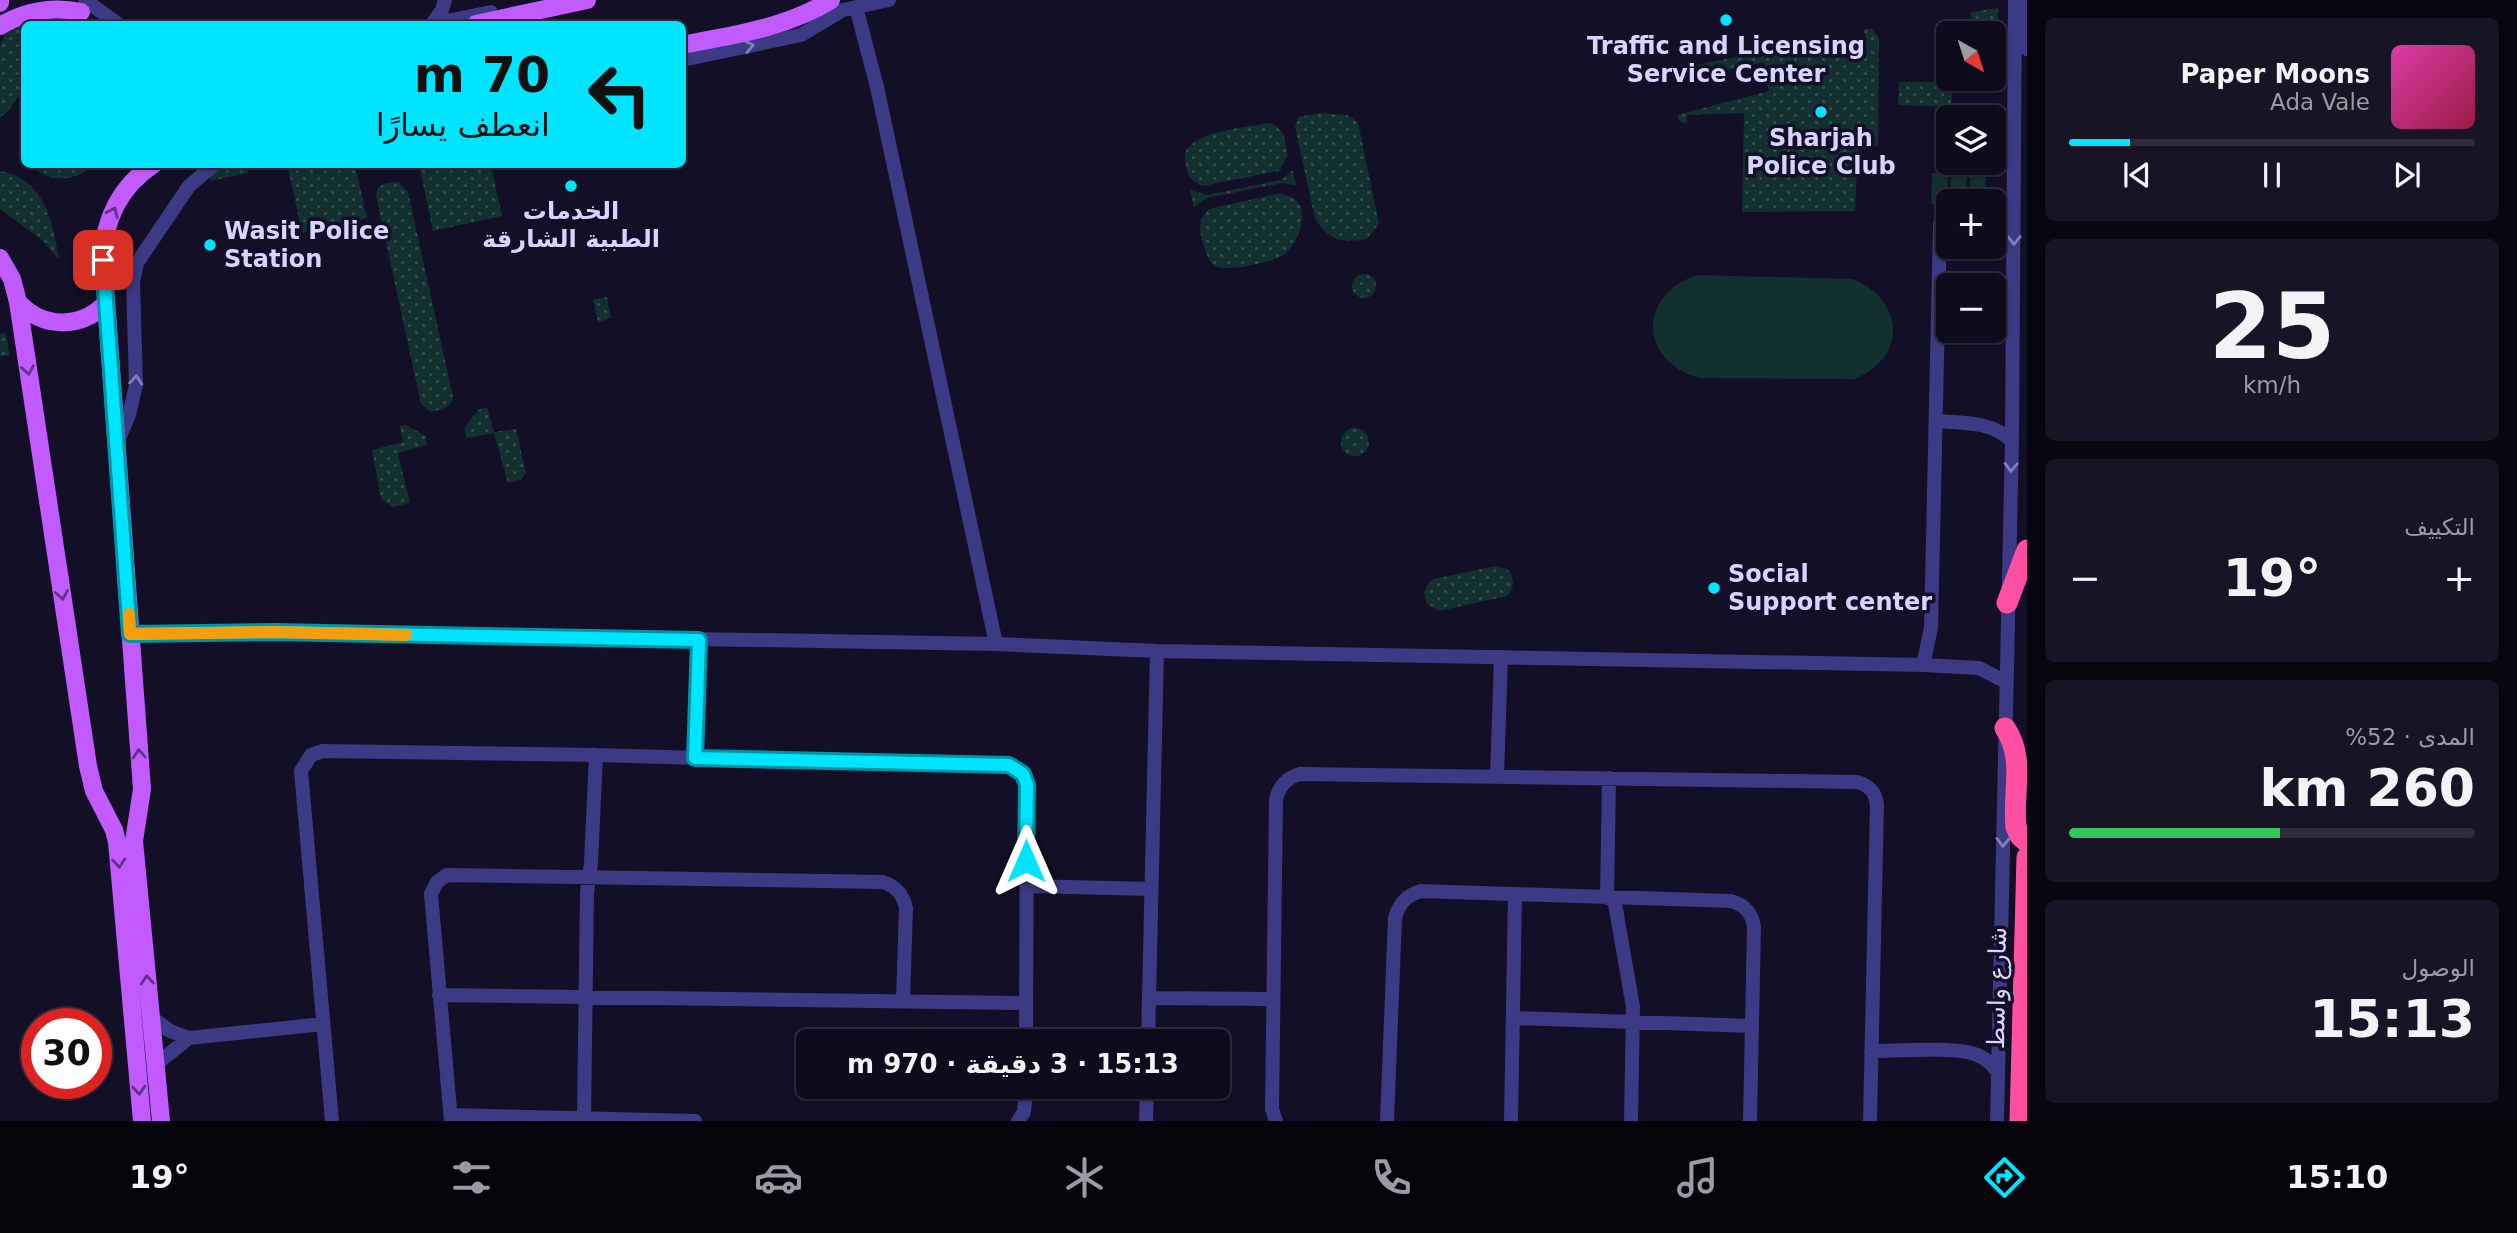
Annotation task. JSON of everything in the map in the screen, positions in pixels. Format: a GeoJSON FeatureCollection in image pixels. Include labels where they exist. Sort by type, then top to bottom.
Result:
{"type":"FeatureCollection","features":[{"type":"Feature","properties":{"kind":"highway"},"geometry":{"type":"LineString","coordinates":[[2007,603],[2027,550]]}},
{"type":"Feature","properties":{"kind":"highway"},"geometry":{"type":"LineString","coordinates":[[2005,728],[2017,755],[2016,827],[2027,842]]}},
{"type":"Feature","properties":{"kind":"highway","name":"شارع واسط"},"geometry":{"type":"LineString","coordinates":[[2020,1121],[2027,857]]}},
{"type":"Feature","properties":{"kind":"main road"},"geometry":{"type":"LineString","coordinates":[[472,21],[544,4],[587,0]]}},
{"type":"Feature","properties":{"kind":"main road"},"geometry":{"type":"LineString","coordinates":[[686,45],[784,22],[831,0]]}},
{"type":"Feature","properties":{"kind":"main road"},"geometry":{"type":"LineString","coordinates":[[0,26],[39,11],[83,9]]}},
{"type":"Feature","properties":{"kind":"main road"},"geometry":{"type":"LineString","coordinates":[[148,168],[124,192],[107,225],[103,248],[142,789],[134,835],[161,1121]]}},
{"type":"Feature","properties":{"kind":"main road"},"geometry":{"type":"LineString","coordinates":[[0,258],[12,279],[18,302],[88,766],[99,802],[116,836],[142,1121]]}},
{"type":"Feature","properties":{"kind":"main road"},"geometry":{"type":"LineString","coordinates":[[18,302],[37,317],[61,323],[87,318],[106,303]]}},
{"type":"Feature","properties":{"kind":"main road"},"geometry":{"type":"LineString","coordinates":[[116,836],[134,835]]}},
{"type":"Feature","properties":{"kind":"street"},"geometry":{"type":"LineString","coordinates":[[434,21],[447,0],[472,21]]}},
{"type":"Feature","properties":{"kind":"street"},"geometry":{"type":"LineString","coordinates":[[686,59],[801,35],[843,10],[889,0]]}},
{"type":"Feature","properties":{"kind":"street"},"geometry":{"type":"LineString","coordinates":[[1997,1121],[2013,406],[2015,0]]}},
{"type":"Feature","properties":{"kind":"street"},"geometry":{"type":"LineString","coordinates":[[2025,0],[2027,49]]}},
{"type":"Feature","properties":{"kind":"street"},"geometry":{"type":"LineString","coordinates":[[856,7],[877,87],[996,645]]}},
{"type":"Feature","properties":{"kind":"street"},"geometry":{"type":"LineString","coordinates":[[83,9],[111,21]]}},
{"type":"Feature","properties":{"kind":"street"},"geometry":{"type":"LineString","coordinates":[[116,444],[129,415],[136,385],[133,282],[137,262],[189,186],[210,168]]}},
{"type":"Feature","properties":{"kind":"street"},"geometry":{"type":"LineString","coordinates":[[1923,665],[1931,628],[1939,259]]}},
{"type":"Feature","properties":{"kind":"street"},"geometry":{"type":"LineString","coordinates":[[1984,424],[1997,419],[2013,406]]}},
{"type":"Feature","properties":{"kind":"street"},"geometry":{"type":"LineString","coordinates":[[1937,421],[1984,424],[2012,441]]}},
{"type":"Feature","properties":{"kind":"street"},"geometry":{"type":"LineString","coordinates":[[130,634],[274,632],[1923,665],[1979,668],[2006,682]]}},
{"type":"Feature","properties":{"kind":"street"},"geometry":{"type":"LineString","coordinates":[[695,758],[699,640]]}},
{"type":"Feature","properties":{"kind":"street"},"geometry":{"type":"LineString","coordinates":[[1979,668],[1997,660],[2007,650]]}},
{"type":"Feature","properties":{"kind":"street"},"geometry":{"type":"LineString","coordinates":[[1148,1029],[1157,651]]}},
{"type":"Feature","properties":{"kind":"street"},"geometry":{"type":"LineString","coordinates":[[1497,776],[1501,657]]}},
{"type":"Feature","properties":{"kind":"street"},"geometry":{"type":"LineString","coordinates":[[332,1121],[301,771],[306,760],[323,751],[1009,765],[1023,774],[1027,785],[1026,1029]]}},
{"type":"Feature","properties":{"kind":"street"},"geometry":{"type":"LineString","coordinates":[[584,1118],[587,892],[596,755]]}},
{"type":"Feature","properties":{"kind":"street"},"geometry":{"type":"LineString","coordinates":[[1276,1121],[1272,1109],[1276,800],[1286,780],[1300,774],[1857,782],[1869,787],[1877,804],[1870,1121]]}},
{"type":"Feature","properties":{"kind":"street"},"geometry":{"type":"LineString","coordinates":[[1609,778],[1611,898],[1632,993],[1631,1121]]}},
{"type":"Feature","properties":{"kind":"street"},"geometry":{"type":"LineString","coordinates":[[695,1121],[451,1118],[431,894],[441,878],[454,874],[883,882],[901,894],[906,908],[903,1001]]}},
{"type":"Feature","properties":{"kind":"street"},"geometry":{"type":"LineString","coordinates":[[1026,886],[1151,889]]}},
{"type":"Feature","properties":{"kind":"street"},"geometry":{"type":"LineString","coordinates":[[1387,1121],[1395,918],[1401,903],[1421,891],[1731,901],[1744,907],[1754,927],[1750,1121]]}},
{"type":"Feature","properties":{"kind":"street"},"geometry":{"type":"LineString","coordinates":[[1511,1121],[1515,895]]}},
{"type":"Feature","properties":{"kind":"street"},"geometry":{"type":"LineString","coordinates":[[439,995],[1026,1003]]}},
{"type":"Feature","properties":{"kind":"street"},"geometry":{"type":"LineString","coordinates":[[1149,998],[1273,999]]}},
{"type":"Feature","properties":{"kind":"street"},"geometry":{"type":"LineString","coordinates":[[151,1017],[170,1031],[189,1038],[323,1024]]}},
{"type":"Feature","properties":{"kind":"street"},"geometry":{"type":"LineString","coordinates":[[1513,1018],[1752,1026]]}},
{"type":"Feature","properties":{"kind":"street"},"geometry":{"type":"LineString","coordinates":[[1973,1053],[1985,1047],[1999,1034]]}},
{"type":"Feature","properties":{"kind":"street"},"geometry":{"type":"LineString","coordinates":[[155,1065],[189,1038]]}},
{"type":"Feature","properties":{"kind":"street"},"geometry":{"type":"LineString","coordinates":[[1871,1051],[1941,1050],[1973,1053],[1990,1063],[1998,1072]]}},
{"type":"Feature","properties":{"kind":"street"},"geometry":{"type":"LineString","coordinates":[[1018,1121],[1024,1112],[1025,1099]]}},
{"type":"Feature","properties":{"kind":"street"},"geometry":{"type":"LineString","coordinates":[[1146,1121],[1147,1099]]}},
{"type":"Feature","properties":{"kind":"green space"},"geometry":{"type":"Polygon","coordinates":[[[1998,8],[1997,21],[1972,21],[1971,12],[1998,8]]]}},
{"type":"Feature","properties":{"kind":"green space"},"geometry":{"type":"Polygon","coordinates":[[[30,17],[30,21],[21,21],[21,93],[0,118],[0,46],[10,21],[30,17]]]}},
{"type":"Feature","properties":{"kind":"green space"},"geometry":{"type":"Polygon","coordinates":[[[1864,29],[1872,29],[1879,38],[1878,146],[1858,147],[1855,211],[1742,212],[1744,113],[1687,115],[1687,123],[1680,122],[1677,115],[1769,91],[1764,62],[1678,80],[1675,69],[1817,41],[1820,51],[1866,41],[1864,29]]]}},
{"type":"Feature","properties":{"kind":"green space"},"geometry":{"type":"Polygon","coordinates":[[[1934,79],[1936,91],[1972,93],[1952,93],[1951,105],[1898,105],[1899,82],[1933,82],[1934,79]]]}},
{"type":"Feature","properties":{"kind":"green space"},"geometry":{"type":"Polygon","coordinates":[[[1320,113],[1347,115],[1358,122],[1379,224],[1367,239],[1337,239],[1326,232],[1315,219],[1295,127],[1298,117],[1320,113]]]}},
{"type":"Feature","properties":{"kind":"green space"},"geometry":{"type":"Polygon","coordinates":[[[1269,123],[1282,132],[1286,145],[1288,156],[1279,171],[1202,186],[1190,176],[1185,155],[1197,140],[1208,135],[1269,123]]]}},
{"type":"Feature","properties":{"kind":"green space"},"geometry":{"type":"Polygon","coordinates":[[[34,168],[90,168],[78,175],[62,179],[34,168]]]}},
{"type":"Feature","properties":{"kind":"green space"},"geometry":{"type":"Polygon","coordinates":[[[215,168],[247,168],[248,173],[210,181],[210,172],[215,168]]]}},
{"type":"Feature","properties":{"kind":"green space"},"geometry":{"type":"Polygon","coordinates":[[[288,168],[356,168],[367,218],[302,233],[288,168]]]}},
{"type":"Feature","properties":{"kind":"green space"},"geometry":{"type":"Polygon","coordinates":[[[420,168],[492,168],[502,216],[433,231],[420,168]]]}},
{"type":"Feature","properties":{"kind":"green space"},"geometry":{"type":"Polygon","coordinates":[[[1293,170],[1296,185],[1282,183],[1207,198],[1194,207],[1190,190],[1207,195],[1281,180],[1293,170]]]}},
{"type":"Feature","properties":{"kind":"green space"},"geometry":{"type":"Polygon","coordinates":[[[0,171],[27,183],[37,193],[50,217],[59,260],[42,240],[0,209],[0,171]]]}},
{"type":"Feature","properties":{"kind":"green space"},"geometry":{"type":"Polygon","coordinates":[[[1932,173],[1948,175],[1947,189],[1936,189],[1936,204],[1931,204],[1932,173]]]}},
{"type":"Feature","properties":{"kind":"green space"},"geometry":{"type":"Polygon","coordinates":[[[1951,175],[1967,175],[1966,189],[1950,189],[1951,175]]]}},
{"type":"Feature","properties":{"kind":"green space"},"geometry":{"type":"Polygon","coordinates":[[[1970,175],[1986,175],[1985,189],[1969,189],[1970,175]]]}},
{"type":"Feature","properties":{"kind":"green space"},"geometry":{"type":"Polygon","coordinates":[[[398,182],[408,192],[453,397],[448,406],[431,412],[421,404],[376,196],[381,186],[398,182]]]}},
{"type":"Feature","properties":{"kind":"green space"},"geometry":{"type":"Polygon","coordinates":[[[1280,193],[1295,199],[1302,212],[1300,229],[1288,252],[1248,266],[1220,268],[1212,264],[1206,253],[1200,229],[1201,221],[1209,209],[1280,193]]]}},
{"type":"Feature","properties":{"kind":"green space"},"geometry":{"type":"Polygon","coordinates":[[[1364,274],[1373,277],[1376,286],[1373,295],[1364,298],[1355,295],[1352,286],[1355,277],[1364,274]]]}},
{"type":"Feature","properties":{"kind":"green space"},"geometry":{"type":"Polygon","coordinates":[[[1697,275],[1853,279],[1870,288],[1882,300],[1890,314],[1893,329],[1891,343],[1884,357],[1872,369],[1855,379],[1700,378],[1680,370],[1665,358],[1656,344],[1653,328],[1655,312],[1664,297],[1677,285],[1697,275]]]}},
{"type":"Feature","properties":{"kind":"green space"},"geometry":{"type":"Polygon","coordinates":[[[607,297],[611,318],[598,322],[593,300],[607,297]]]}},
{"type":"Feature","properties":{"kind":"green space"},"geometry":{"type":"Polygon","coordinates":[[[6,333],[10,356],[0,356],[0,334],[6,333]]]}},
{"type":"Feature","properties":{"kind":"green space"},"geometry":{"type":"Polygon","coordinates":[[[487,407],[494,432],[516,429],[526,473],[520,480],[508,483],[494,433],[467,438],[464,429],[478,410],[487,407]]]}},
{"type":"Feature","properties":{"kind":"green space"},"geometry":{"type":"Polygon","coordinates":[[[406,425],[426,436],[427,445],[398,453],[410,503],[392,507],[381,499],[372,450],[403,442],[400,426],[406,425]]]}},
{"type":"Feature","properties":{"kind":"green space"},"geometry":{"type":"Polygon","coordinates":[[[1355,428],[1365,432],[1369,442],[1365,452],[1355,456],[1345,452],[1341,442],[1345,432],[1355,428]]]}},
{"type":"Feature","properties":{"kind":"green space"},"geometry":{"type":"Polygon","coordinates":[[[1495,566],[1507,569],[1512,575],[1513,586],[1507,596],[1439,611],[1427,604],[1424,592],[1429,582],[1434,579],[1495,566]]]}},
{"type":"Feature","properties":{"kind":"slow traffic"},"geometry":{"type":"LineString","coordinates":[[129,614],[130,634],[274,632],[406,635]]}},
{"type":"Feature","properties":{"kind":"place","name":"Traffic and Licensing Service Center"},"geometry":{"type":"Point","coordinates":[1726,20]}},
{"type":"Feature","properties":{"kind":"place","name":"Sharjah Police Club"},"geometry":{"type":"Point","coordinates":[1821,112]}},
{"type":"Feature","properties":{"kind":"place","name":"الخدمات الطبية الشارقة"},"geometry":{"type":"Point","coordinates":[571,186]}},
{"type":"Feature","properties":{"kind":"place","name":"Wasit Police Station"},"geometry":{"type":"Point","coordinates":[210,245]}},
{"type":"Feature","properties":{"kind":"place","name":"Social Support center"},"geometry":{"type":"Point","coordinates":[1714,588]}},
{"type":"Feature","properties":{"kind":"route"},"geometry":{"type":"LineString","coordinates":[[103,260],[130,634],[274,632],[699,640],[695,758],[1009,765],[1023,774],[1027,785],[1026,861]]}}]}
